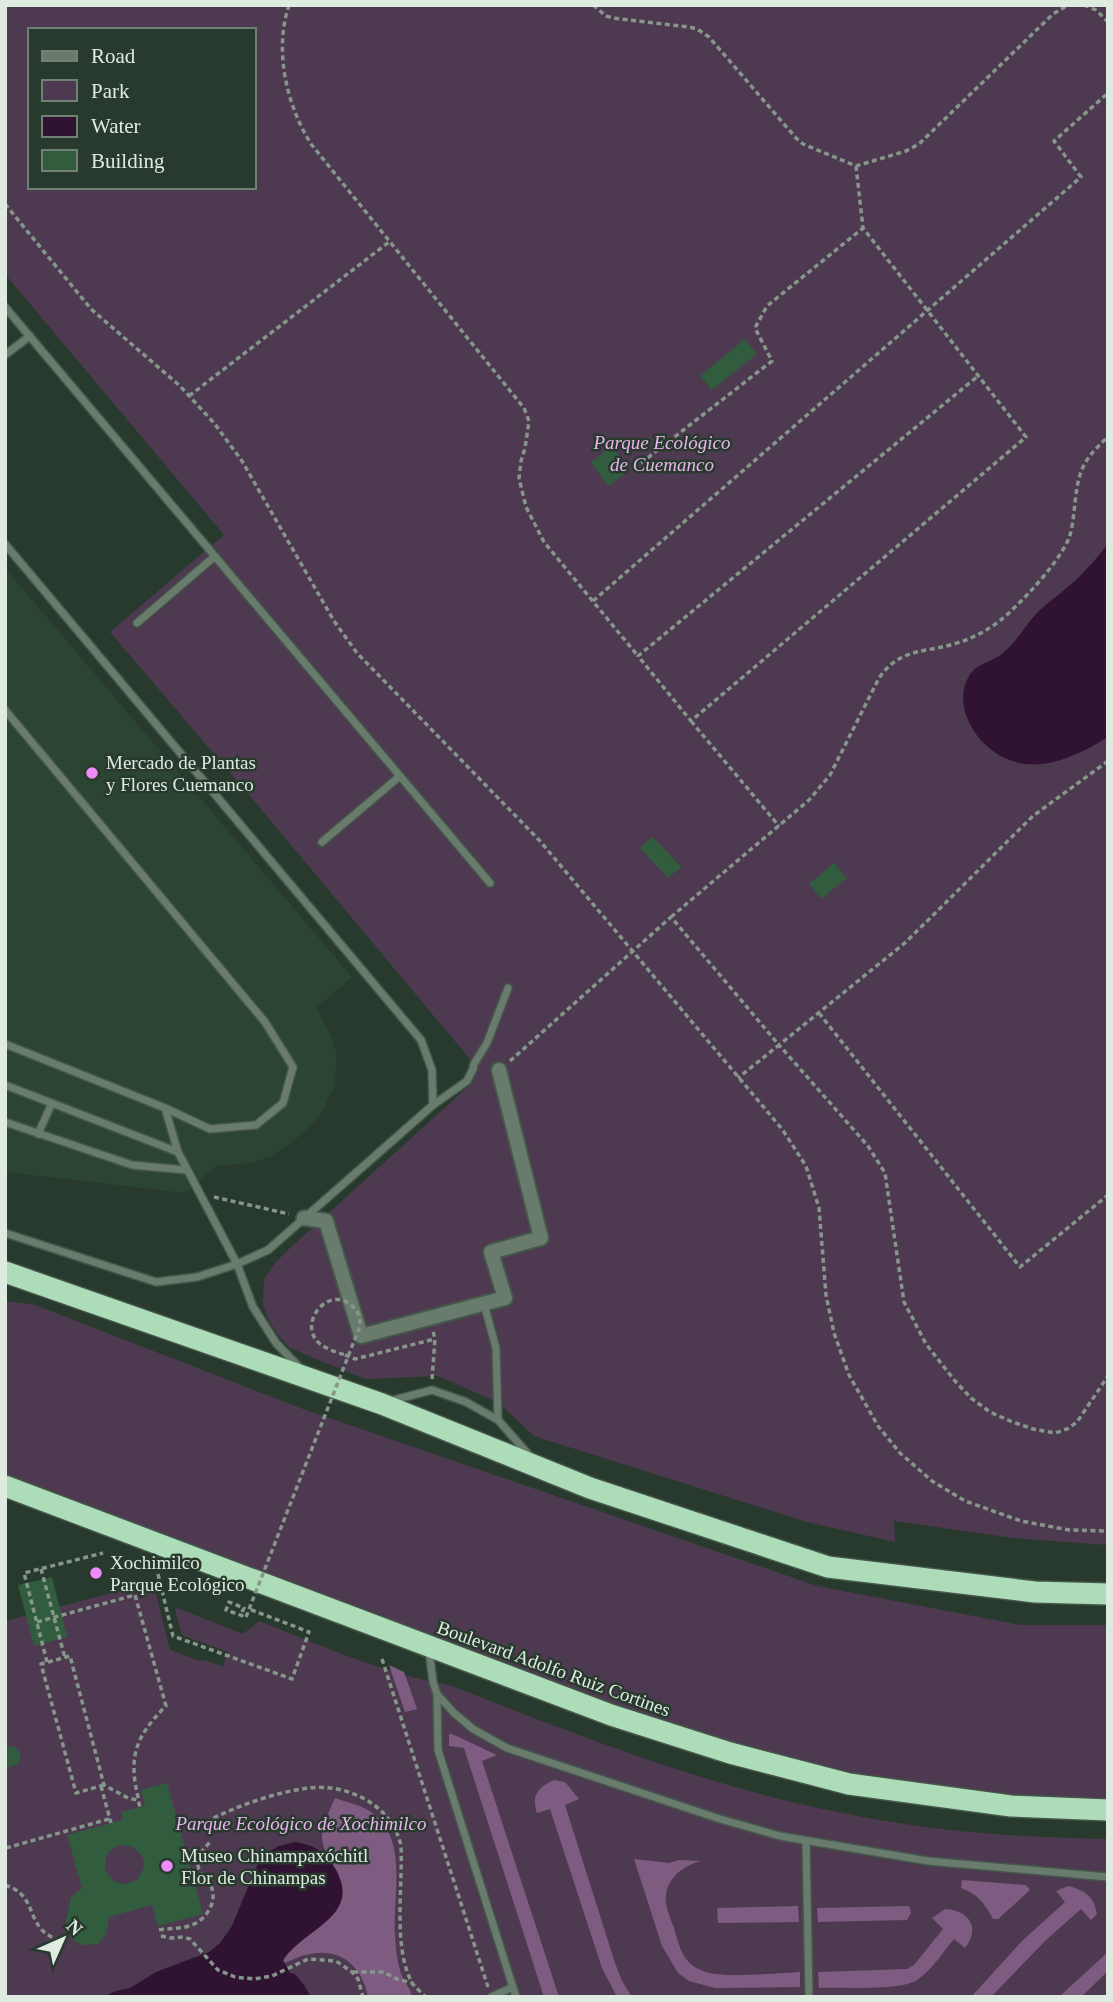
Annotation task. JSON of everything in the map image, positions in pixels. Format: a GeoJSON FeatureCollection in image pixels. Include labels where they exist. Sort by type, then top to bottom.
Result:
{"type":"FeatureCollection","features":[{"type":"Feature","properties":{"kind":"highway"},"geometry":{"type":"LineString","coordinates":[[5,1272],[383,1404],[590,1488],[828,1567],[1035,1592],[1108,1594]]}},
{"type":"Feature","properties":{"kind":"highway","name":"Boulevard Adolfo Ruiz Cortines"},"geometry":{"type":"LineString","coordinates":[[5,1486],[611,1715],[730,1753],[849,1784],[1011,1806],[1108,1810]]}},
{"type":"Feature","properties":{"kind":"street"},"geometry":{"type":"LineString","coordinates":[[304,1218],[326,1221],[361,1336],[505,1298],[491,1252],[541,1238],[499,1070]]}},
{"type":"Feature","properties":{"kind":"lane"},"geometry":{"type":"LineString","coordinates":[[5,307],[490,883]]}},
{"type":"Feature","properties":{"kind":"lane"},"geometry":{"type":"LineString","coordinates":[[5,355],[30,336]]}},
{"type":"Feature","properties":{"kind":"lane"},"geometry":{"type":"LineString","coordinates":[[5,544],[421,1040],[432,1070],[433,1105]]}},
{"type":"Feature","properties":{"kind":"lane"},"geometry":{"type":"LineString","coordinates":[[137,623],[214,557]]}},
{"type":"Feature","properties":{"kind":"lane"},"geometry":{"type":"LineString","coordinates":[[5,710],[265,1022],[293,1067],[283,1103],[256,1125],[210,1129],[165,1108],[5,1044]]}},
{"type":"Feature","properties":{"kind":"lane"},"geometry":{"type":"LineString","coordinates":[[322,842],[400,776]]}},
{"type":"Feature","properties":{"kind":"lane"},"geometry":{"type":"LineString","coordinates":[[5,1233],[156,1282],[197,1277],[268,1250],[433,1105],[467,1082],[487,1043],[509,988]]}},
{"type":"Feature","properties":{"kind":"lane"},"geometry":{"type":"LineString","coordinates":[[5,1085],[178,1152]]}},
{"type":"Feature","properties":{"kind":"lane"},"geometry":{"type":"LineString","coordinates":[[38,1134],[52,1103]]}},
{"type":"Feature","properties":{"kind":"lane"},"geometry":{"type":"LineString","coordinates":[[165,1108],[178,1152],[237,1264],[253,1307],[276,1343],[311,1379]]}},
{"type":"Feature","properties":{"kind":"lane"},"geometry":{"type":"LineString","coordinates":[[5,1122],[132,1165],[186,1170]]}},
{"type":"Feature","properties":{"kind":"lane"},"geometry":{"type":"LineString","coordinates":[[484,1304],[496,1348],[498,1420]]}},
{"type":"Feature","properties":{"kind":"lane"},"geometry":{"type":"LineString","coordinates":[[383,1404],[432,1390],[466,1402],[498,1420],[538,1466]]}},
{"type":"Feature","properties":{"kind":"lane"},"geometry":{"type":"LineString","coordinates":[[428,1647],[437,1694],[438,1750],[516,1997]]}},
{"type":"Feature","properties":{"kind":"lane"},"geometry":{"type":"LineString","coordinates":[[437,1694],[454,1713],[474,1729],[507,1748],[720,1819],[806,1841],[928,1861],[1108,1877]]}},
{"type":"Feature","properties":{"kind":"lane"},"geometry":{"type":"LineString","coordinates":[[806,1841],[809,1997]]}},
{"type":"Feature","properties":{"kind":"lane"},"geometry":{"type":"LineString","coordinates":[[491,1997],[513,1987]]}},
{"type":"Feature","properties":{"kind":"path"},"geometry":{"type":"LineString","coordinates":[[289,5],[283,36],[285,82],[302,129],[311,144],[524,408],[529,421],[519,478],[526,507],[544,542],[779,826]]}},
{"type":"Feature","properties":{"kind":"path"},"geometry":{"type":"LineString","coordinates":[[593,5],[606,16],[613,18],[697,29],[709,37],[796,138],[803,144],[856,166],[906,152],[919,144],[1053,13],[1068,5]]}},
{"type":"Feature","properties":{"kind":"path"},"geometry":{"type":"LineString","coordinates":[[1084,5],[1096,10],[1108,22]]}},
{"type":"Feature","properties":{"kind":"path"},"geometry":{"type":"LineString","coordinates":[[593,601],[1082,177],[1054,141],[1108,93]]}},
{"type":"Feature","properties":{"kind":"path"},"geometry":{"type":"LineString","coordinates":[[691,721],[1026,437],[863,228],[856,166]]}},
{"type":"Feature","properties":{"kind":"path"},"geometry":{"type":"LineString","coordinates":[[5,204],[91,309],[189,396],[214,424],[243,461],[334,621],[357,653],[540,841],[782,1129],[806,1166],[819,1208],[826,1295],[834,1333],[849,1375],[877,1426],[908,1460],[932,1481],[965,1501],[1021,1521],[1069,1531],[1108,1531]]}},
{"type":"Feature","properties":{"kind":"path"},"geometry":{"type":"LineString","coordinates":[[641,463],[772,361],[755,328],[767,306],[863,228]]}},
{"type":"Feature","properties":{"kind":"path"},"geometry":{"type":"LineString","coordinates":[[189,396],[389,242]]}},
{"type":"Feature","properties":{"kind":"path"},"geometry":{"type":"LineString","coordinates":[[638,656],[978,376]]}},
{"type":"Feature","properties":{"kind":"path"},"geometry":{"type":"LineString","coordinates":[[499,1070],[671,917],[809,800],[830,775],[884,671],[907,654],[951,645],[980,634],[1002,619],[1026,595],[1063,550],[1070,536],[1079,473],[1085,461],[1108,437]]}},
{"type":"Feature","properties":{"kind":"path"},"geometry":{"type":"LineString","coordinates":[[738,1077],[906,942],[1033,816],[1108,761]]}},
{"type":"Feature","properties":{"kind":"path"},"geometry":{"type":"LineString","coordinates":[[671,917],[868,1146],[886,1173],[904,1302],[926,1344],[954,1381],[990,1412],[1010,1422],[1055,1433],[1077,1422],[1108,1376]]}},
{"type":"Feature","properties":{"kind":"path"},"geometry":{"type":"LineString","coordinates":[[819,1013],[1020,1267],[1108,1195]]}},
{"type":"Feature","properties":{"kind":"path"},"geometry":{"type":"LineString","coordinates":[[199,1193],[304,1218]]}},
{"type":"Feature","properties":{"kind":"path"},"geometry":{"type":"LineString","coordinates":[[158,1574],[173,1636],[292,1679],[309,1632],[245,1610],[229,1602],[226,1609],[246,1617],[245,1610],[360,1326],[360,1317],[355,1308],[346,1301],[336,1298],[325,1302],[316,1312],[311,1325],[314,1337],[322,1346],[345,1355],[355,1359],[435,1339]]}},
{"type":"Feature","properties":{"kind":"path"},"geometry":{"type":"LineString","coordinates":[[430,1319],[435,1339],[432,1390]]}},
{"type":"Feature","properties":{"kind":"path"},"geometry":{"type":"LineString","coordinates":[[47,1662],[24,1573],[103,1553]]}},
{"type":"Feature","properties":{"kind":"path"},"geometry":{"type":"LineString","coordinates":[[41,1569],[65,1658]]}},
{"type":"Feature","properties":{"kind":"path"},"geometry":{"type":"LineString","coordinates":[[5,1848],[110,1821],[102,1786],[70,1656],[41,1664],[76,1793],[102,1786],[138,1800],[140,1807],[133,1766],[137,1745],[166,1706],[135,1595],[37,1622]]}},
{"type":"Feature","properties":{"kind":"path"},"geometry":{"type":"LineString","coordinates":[[382,1659],[491,1997]]}},
{"type":"Feature","properties":{"kind":"path"},"geometry":{"type":"LineString","coordinates":[[206,1822],[224,1812],[311,1788],[341,1790],[362,1797],[378,1807],[398,1832],[401,1846],[402,1942],[405,1962],[412,1983],[426,1997]]}},
{"type":"Feature","properties":{"kind":"path"},"geometry":{"type":"LineString","coordinates":[[210,1842],[199,1855],[197,1862],[213,1891],[211,1906],[196,1923],[160,1933],[171,1938],[190,1939],[218,1970],[235,1977],[254,1979],[272,1976],[308,1959],[336,1961],[358,1979],[363,1997]]}},
{"type":"Feature","properties":{"kind":"path"},"geometry":{"type":"LineString","coordinates":[[5,1885],[23,1895],[42,1929],[61,1942]]}},
{"type":"Feature","properties":{"kind":"path"},"geometry":{"type":"LineString","coordinates":[[352,1972],[383,1972],[412,1983]]}},
{"type":"Feature","properties":{"kind":"shaded area","name":"Mercado de Plantas y Flores Cuemanco"},"geometry":{"type":"Polygon","coordinates":[[[5,568],[352,977],[316,1008],[331,1035],[337,1054],[335,1084],[322,1113],[301,1135],[271,1157],[249,1163],[216,1166],[185,1193],[5,1172],[5,568]]]}},
{"type":"Feature","properties":{"kind":"shaded area"},"geometry":{"type":"Polygon","coordinates":[[[389,1665],[404,1672],[417,1709],[405,1712],[389,1665]]]}},
{"type":"Feature","properties":{"kind":"shaded area"},"geometry":{"type":"Polygon","coordinates":[[[449,1734],[497,1755],[482,1761],[559,1997],[544,1997],[464,1748],[449,1746],[449,1734]]]}},
{"type":"Feature","properties":{"kind":"shaded area"},"geometry":{"type":"Polygon","coordinates":[[[554,1780],[565,1782],[579,1799],[565,1805],[615,1963],[632,1997],[617,1997],[602,1968],[550,1809],[537,1813],[537,1793],[554,1780]]]}},
{"type":"Feature","properties":{"kind":"shaded area"},"geometry":{"type":"Polygon","coordinates":[[[335,1798],[366,1809],[380,1820],[389,1833],[396,1866],[397,1957],[412,1997],[368,1997],[354,1967],[339,1956],[329,1953],[303,1956],[284,1963],[283,1961],[308,1935],[339,1874],[326,1853],[322,1837],[325,1821],[335,1798]]]}},
{"type":"Feature","properties":{"kind":"shaded area"},"geometry":{"type":"Polygon","coordinates":[[[634,1859],[669,1863],[679,1860],[701,1861],[681,1870],[671,1881],[666,1894],[667,1909],[683,1954],[696,1968],[723,1975],[800,1972],[800,1987],[715,1988],[689,1981],[678,1973],[662,1946],[634,1859]]]}},
{"type":"Feature","properties":{"kind":"shaded area"},"geometry":{"type":"Polygon","coordinates":[[[962,1880],[1026,1885],[1030,1890],[998,1919],[993,1919],[980,1900],[961,1888],[962,1880]]]}},
{"type":"Feature","properties":{"kind":"shaded area"},"geometry":{"type":"Polygon","coordinates":[[[1068,1886],[1087,1895],[1097,1914],[1091,1920],[1081,1909],[1046,1940],[991,1997],[971,1997],[1022,1941],[1065,1902],[1056,1891],[1068,1886]]]}},
{"type":"Feature","properties":{"kind":"shaded area"},"geometry":{"type":"Polygon","coordinates":[[[798,1906],[799,1922],[718,1923],[717,1908],[798,1906]]]}},
{"type":"Feature","properties":{"kind":"shaded area"},"geometry":{"type":"Polygon","coordinates":[[[909,1906],[911,1913],[907,1920],[818,1922],[817,1908],[909,1906]]]}},
{"type":"Feature","properties":{"kind":"shaded area"},"geometry":{"type":"Polygon","coordinates":[[[945,1909],[960,1913],[970,1921],[970,1941],[965,1948],[954,1939],[917,1980],[898,1986],[819,1988],[818,1972],[907,1969],[914,1965],[943,1929],[932,1918],[945,1909]]]}},
{"type":"Feature","properties":{"kind":"shaded area"},"geometry":{"type":"Polygon","coordinates":[[[1108,1952],[1108,1971],[1081,1997],[1059,1997],[1108,1952]]]}},
{"type":"Feature","properties":{"kind":"green space","name":"Parque Ecológico de Cuemanco"},"geometry":{"type":"Polygon","coordinates":[[[5,5],[1108,5],[1108,1545],[1013,1538],[894,1521],[895,1542],[807,1522],[534,1436],[499,1403],[438,1376],[365,1379],[290,1348],[279,1336],[269,1321],[263,1304],[264,1279],[275,1263],[471,1084],[474,1064],[110,632],[224,535],[5,274],[5,5]]]}},
{"type":"Feature","properties":{"kind":"green space"},"geometry":{"type":"Polygon","coordinates":[[[5,1301],[35,1305],[303,1409],[817,1586],[1020,1625],[1108,1625],[1108,1804],[1001,1799],[841,1776],[606,1702],[5,1479],[5,1301]]]}},
{"type":"Feature","properties":{"kind":"green space","name":"Parque Ecológico de Xochimilco"},"geometry":{"type":"Polygon","coordinates":[[[153,1582],[170,1650],[200,1661],[223,1666],[228,1652],[184,1636],[175,1609],[177,1608],[243,1634],[259,1621],[376,1666],[449,1685],[636,1755],[779,1799],[862,1817],[932,1828],[1002,1835],[1108,1839],[1108,1997],[5,1997],[5,1621],[153,1582]]]}},
{"type":"Feature","properties":{"kind":"water"},"geometry":{"type":"Polygon","coordinates":[[[1108,544],[1108,737],[1072,756],[1046,763],[1020,763],[1007,759],[986,745],[970,724],[963,700],[969,676],[976,668],[1009,647],[1039,611],[1080,576],[1108,544]]]}},
{"type":"Feature","properties":{"kind":"water"},"geometry":{"type":"Polygon","coordinates":[[[295,1842],[322,1852],[334,1867],[342,1884],[342,1898],[337,1910],[283,1960],[290,1973],[295,1974],[311,1997],[103,1997],[130,1988],[156,1972],[209,1952],[220,1943],[232,1926],[258,1863],[265,1854],[279,1846],[295,1842]]]}},
{"type":"Feature","properties":{"kind":"building"},"geometry":{"type":"Polygon","coordinates":[[[745,339],[757,354],[712,390],[700,376],[745,339]]]}},
{"type":"Feature","properties":{"kind":"building"},"geometry":{"type":"Polygon","coordinates":[[[612,446],[630,470],[608,486],[591,462],[612,446]]]}},
{"type":"Feature","properties":{"kind":"building"},"geometry":{"type":"Polygon","coordinates":[[[653,837],[681,867],[668,878],[640,848],[653,837]]]}},
{"type":"Feature","properties":{"kind":"building"},"geometry":{"type":"Polygon","coordinates":[[[834,863],[847,878],[821,899],[809,884],[834,863]]]}},
{"type":"Feature","properties":{"kind":"building"},"geometry":{"type":"Polygon","coordinates":[[[52,1577],[67,1637],[34,1646],[18,1585],[52,1577]]]}},
{"type":"Feature","properties":{"kind":"building"},"geometry":{"type":"Polygon","coordinates":[[[5,1746],[15,1747],[21,1755],[18,1764],[5,1769],[5,1746]]]}},
{"type":"Feature","properties":{"kind":"building","name":"Museo Chinampaxóchitl Flor de Chinampas"},"geometry":{"type":"Polygon","coordinates":[[[167,1783],[203,1914],[158,1926],[152,1905],[109,1917],[106,1934],[98,1944],[82,1945],[69,1935],[66,1920],[71,1897],[82,1888],[67,1835],[123,1820],[121,1812],[145,1806],[141,1790],[167,1783]],[[120,1845],[109,1851],[105,1870],[113,1881],[125,1884],[137,1880],[144,1862],[133,1847],[120,1845]]]}},
{"type":"Feature","properties":{"kind":"place","name":"Mercado de Plantas y Flores Cuemanco"},"geometry":{"type":"Point","coordinates":[92,773]}},
{"type":"Feature","properties":{"kind":"place","name":"Xochimilco Parque Ecológico"},"geometry":{"type":"Point","coordinates":[96,1573]}},
{"type":"Feature","properties":{"kind":"place","name":"Museo Chinampaxóchitl Flor de Chinampas"},"geometry":{"type":"Point","coordinates":[167,1866]}}]}
